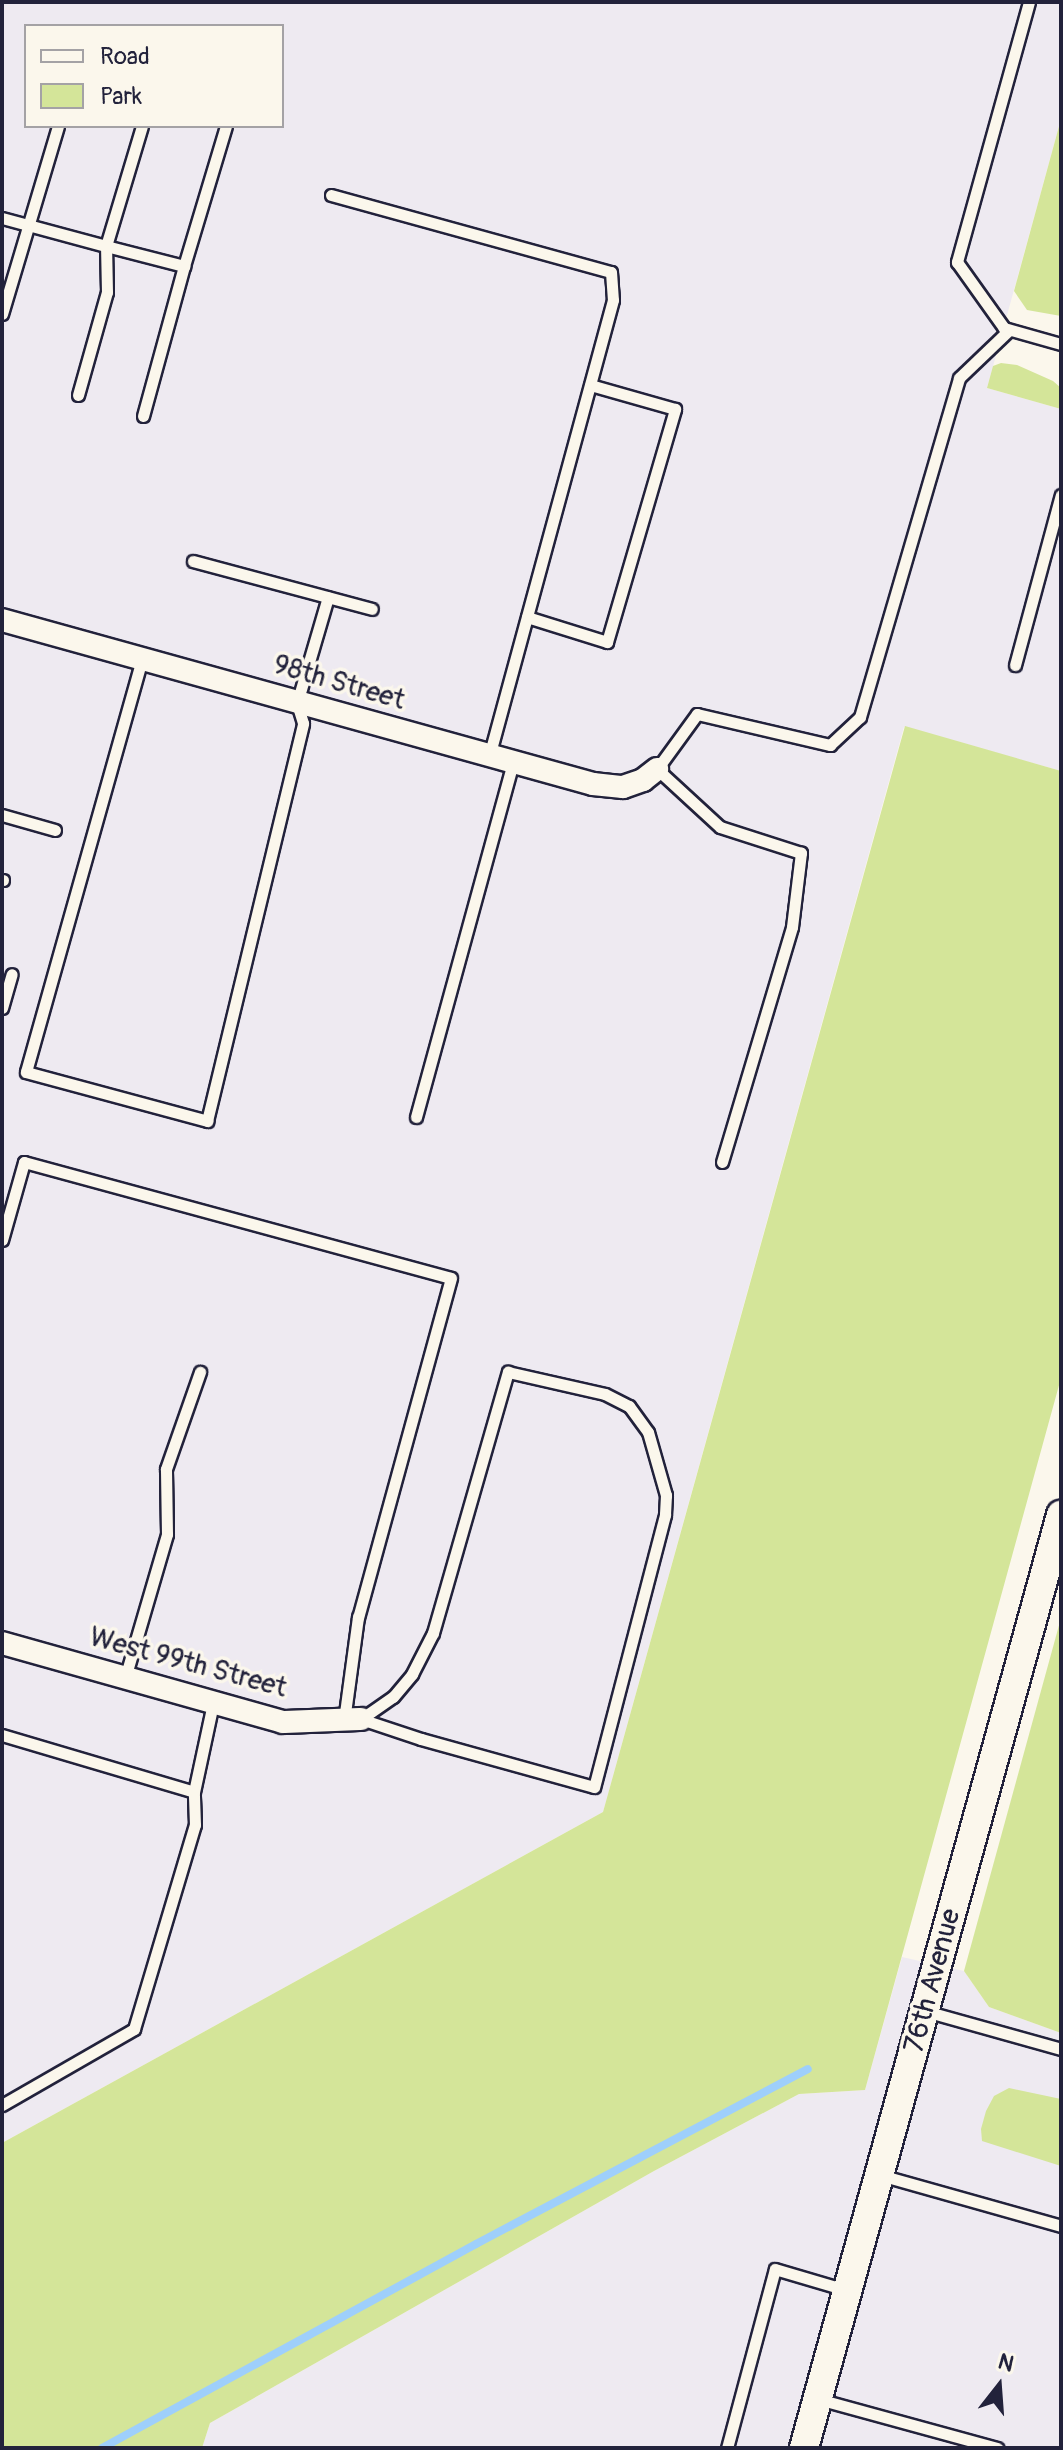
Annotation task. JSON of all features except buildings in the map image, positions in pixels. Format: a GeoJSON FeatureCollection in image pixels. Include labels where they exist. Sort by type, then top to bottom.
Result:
{"type":"FeatureCollection","features":[{"type":"Feature","properties":{"kind":"street","name":"98th Street"},"geometry":{"type":"LineString","coordinates":[[2,620],[593,784],[623,787],[643,780],[657,769]]}},
{"type":"Feature","properties":{"kind":"street","name":"76th Avenue"},"geometry":{"type":"LineString","coordinates":[[804,2448],[1061,1515]]}},
{"type":"Feature","properties":{"kind":"street","name":"West 99th Street"},"geometry":{"type":"LineString","coordinates":[[2,1643],[283,1722],[353,1720]]}},
{"type":"Feature","properties":{"kind":"lane"},"geometry":{"type":"LineString","coordinates":[[1029,2],[957,262],[1004,328],[1061,344]]}},
{"type":"Feature","properties":{"kind":"lane"},"geometry":{"type":"LineString","coordinates":[[2,314],[57,128]]}},
{"type":"Feature","properties":{"kind":"lane"},"geometry":{"type":"LineString","coordinates":[[78,395],[107,292],[106,246],[141,128]]}},
{"type":"Feature","properties":{"kind":"lane"},"geometry":{"type":"LineString","coordinates":[[143,416],[225,128]]}},
{"type":"Feature","properties":{"kind":"lane"},"geometry":{"type":"LineString","coordinates":[[331,195],[611,272],[613,300],[489,756]]}},
{"type":"Feature","properties":{"kind":"lane"},"geometry":{"type":"LineString","coordinates":[[2,218],[184,266]]}},
{"type":"Feature","properties":{"kind":"lane"},"geometry":{"type":"LineString","coordinates":[[722,1162],[792,927],[801,853],[720,827],[657,769],[697,714],[830,745],[860,717],[959,378],[1009,330]]}},
{"type":"Feature","properties":{"kind":"lane"},"geometry":{"type":"LineString","coordinates":[[527,617],[607,642],[675,409],[590,385]]}},
{"type":"Feature","properties":{"kind":"lane"},"geometry":{"type":"LineString","coordinates":[[1015,665],[1061,495]]}},
{"type":"Feature","properties":{"kind":"lane"},"geometry":{"type":"LineString","coordinates":[[193,561],[372,609]]}},
{"type":"Feature","properties":{"kind":"lane"},"geometry":{"type":"LineString","coordinates":[[142,659],[26,1072],[207,1121],[303,723],[297,703],[328,597]]}},
{"type":"Feature","properties":{"kind":"lane"},"geometry":{"type":"LineString","coordinates":[[416,1117],[513,763]]}},
{"type":"Feature","properties":{"kind":"lane"},"geometry":{"type":"LineString","coordinates":[[2,815],[55,830]]}},
{"type":"Feature","properties":{"kind":"lane"},"geometry":{"type":"LineString","coordinates":[[2,1008],[12,974]]}},
{"type":"Feature","properties":{"kind":"lane"},"geometry":{"type":"LineString","coordinates":[[2,1240],[24,1162],[451,1278],[358,1617],[353,1720]]}},
{"type":"Feature","properties":{"kind":"lane"},"geometry":{"type":"LineString","coordinates":[[125,1678],[167,1534],[166,1469],[200,1372]]}},
{"type":"Feature","properties":{"kind":"lane"},"geometry":{"type":"LineString","coordinates":[[508,1372],[605,1394],[629,1406],[648,1432],[666,1495],[665,1515],[594,1787],[353,1720],[393,1697],[412,1674],[433,1633],[508,1372]]}},
{"type":"Feature","properties":{"kind":"lane"},"geometry":{"type":"LineString","coordinates":[[2,2105],[134,2029],[195,1825],[194,1792],[213,1703]]}},
{"type":"Feature","properties":{"kind":"lane"},"geometry":{"type":"LineString","coordinates":[[2,1735],[194,1792]]}},
{"type":"Feature","properties":{"kind":"lane"},"geometry":{"type":"LineString","coordinates":[[925,2011],[1061,2049]]}},
{"type":"Feature","properties":{"kind":"lane"},"geometry":{"type":"LineString","coordinates":[[879,2174],[1061,2226]]}},
{"type":"Feature","properties":{"kind":"lane"},"geometry":{"type":"LineString","coordinates":[[727,2448],[775,2269],[848,2290]]}},
{"type":"Feature","properties":{"kind":"lane"},"geometry":{"type":"LineString","coordinates":[[818,2399],[997,2448]]}},
{"type":"Feature","properties":{"kind":"shaded area"},"geometry":{"type":"Polygon","coordinates":[[[2,2],[1061,2],[1061,119],[987,388],[1061,409],[1061,771],[904,727],[603,1812],[2,2143],[2,2]]]}},
{"type":"Feature","properties":{"kind":"shaded area"},"geometry":{"type":"Polygon","coordinates":[[[902,1957],[964,1971],[989,2007],[1061,2033],[1061,2448],[202,2448],[210,2423],[654,2171],[799,2094],[865,2090],[902,1957]]]}},
{"type":"Feature","properties":{"kind":"green space"},"geometry":{"type":"Polygon","coordinates":[[[1061,119],[1061,316],[1027,310],[1014,291],[1061,119]]]}},
{"type":"Feature","properties":{"kind":"green space"},"geometry":{"type":"Polygon","coordinates":[[[1001,363],[1017,365],[1053,381],[1061,388],[1061,409],[987,388],[993,366],[1001,363]]]}},
{"type":"Feature","properties":{"kind":"green space"},"geometry":{"type":"Polygon","coordinates":[[[905,726],[1061,771],[1061,1378],[865,2090],[799,2094],[654,2171],[210,2423],[202,2448],[2,2448],[2,2143],[603,1812],[905,726]]]}},
{"type":"Feature","properties":{"kind":"green space"},"geometry":{"type":"Polygon","coordinates":[[[1061,1618],[1061,2033],[989,2007],[964,1971],[1061,1618]]]}},
{"type":"Feature","properties":{"kind":"green space"},"geometry":{"type":"Polygon","coordinates":[[[1009,2088],[1061,2099],[1061,2166],[982,2141],[981,2129],[986,2111],[994,2096],[1009,2088]]]}},
{"type":"Feature","properties":{"kind":"waterway"},"geometry":{"type":"LineString","coordinates":[[102,2448],[476,2244],[808,2069]]}}]}
